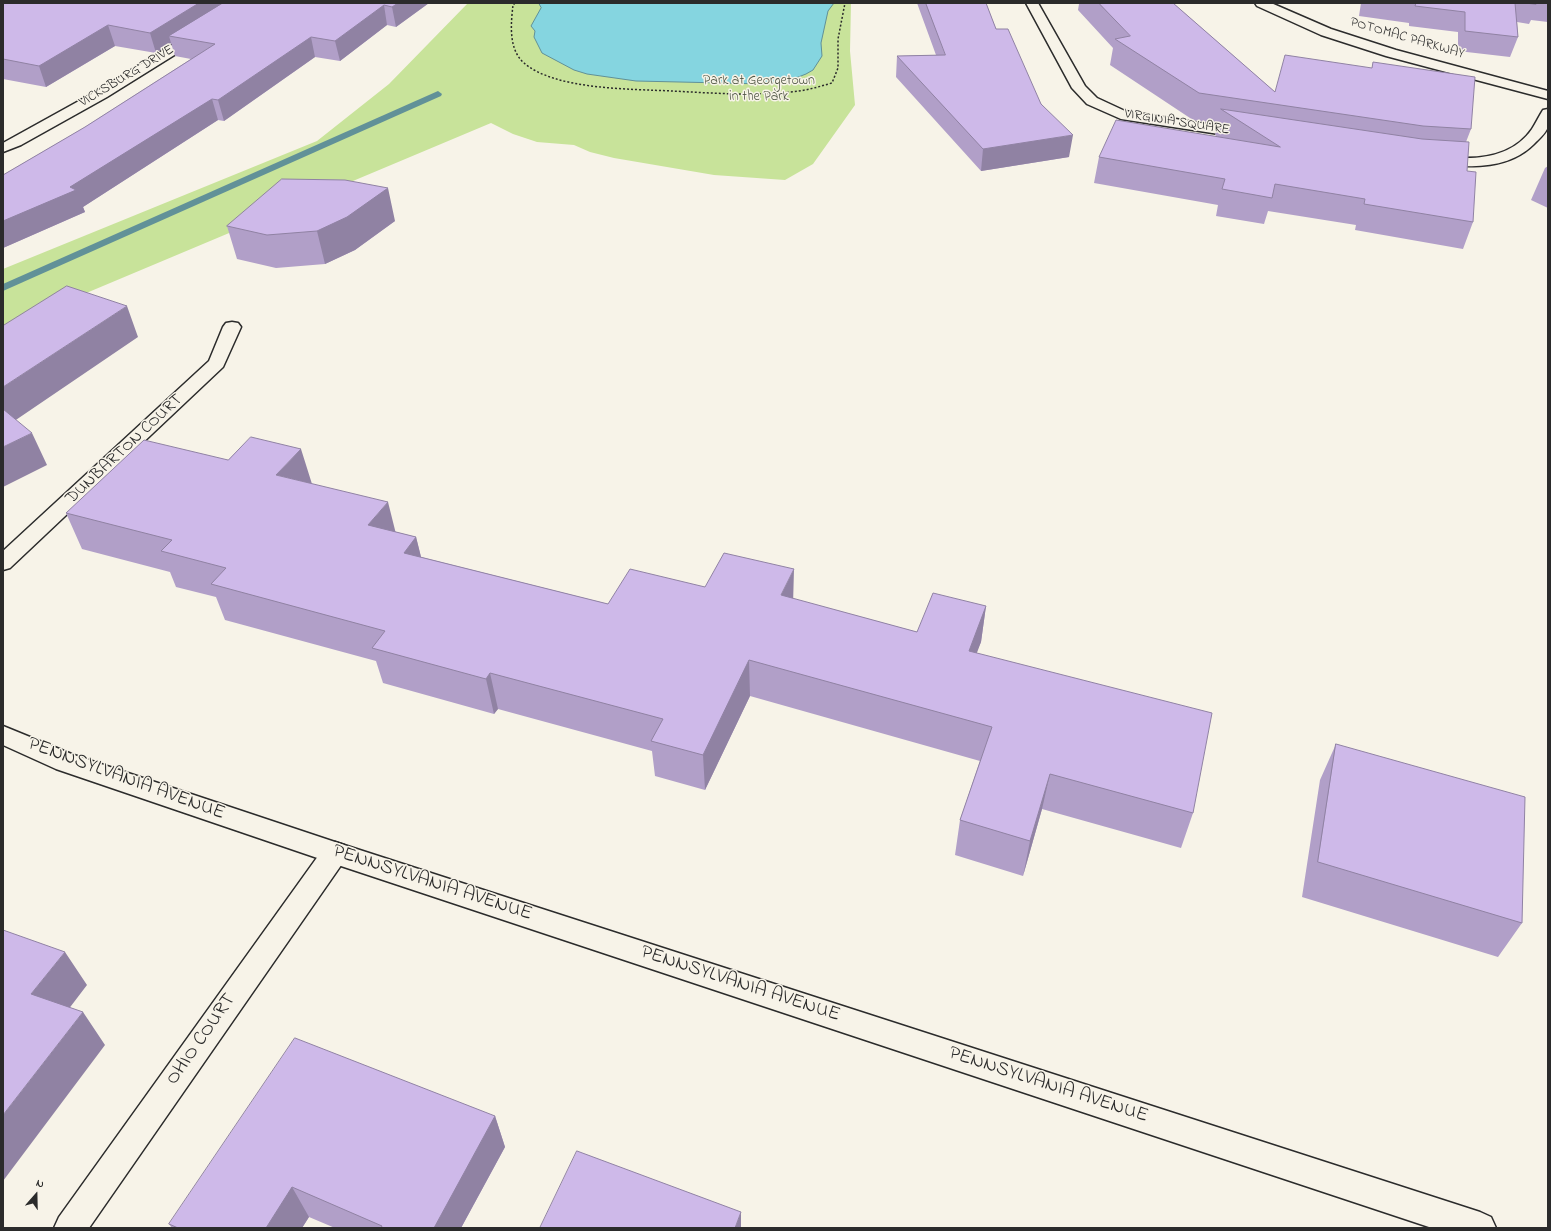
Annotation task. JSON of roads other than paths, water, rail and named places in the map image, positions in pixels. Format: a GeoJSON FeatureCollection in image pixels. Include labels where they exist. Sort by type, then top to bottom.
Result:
{"type":"FeatureCollection","features":[{"type":"Feature","properties":{"kind":"street","name":"VICKSBURG DRIVE"},"geometry":{"type":"LineString","coordinates":[[3,148],[102,94],[249,3]]}},
{"type":"Feature","properties":{"kind":"street","name":"VIRGINIA SQUARE"},"geometry":{"type":"LineString","coordinates":[[1032,3],[1079,88],[1092,101],[1121,115],[1255,135]]}},
{"type":"Feature","properties":{"kind":"street","name":"POTOMAC PARKWAY"},"geometry":{"type":"LineString","coordinates":[[1261,3],[1326,32],[1391,53],[1548,95]]}},
{"type":"Feature","properties":{"kind":"street"},"geometry":{"type":"LineString","coordinates":[[1420,160],[1473,163],[1499,160],[1524,146],[1535,136],[1548,113]]}},
{"type":"Feature","properties":{"kind":"street","name":"DUNBARTON COURT"},"geometry":{"type":"LineString","coordinates":[[3,563],[217,363],[232,327]]}},
{"type":"Feature","properties":{"kind":"street","name":"PENNSYLVANIA AVENUE"},"geometry":{"type":"LineString","coordinates":[[3,735],[66,762],[335,852],[1480,1228]]}},
{"type":"Feature","properties":{"kind":"street","name":"OHIO COURT"},"geometry":{"type":"LineString","coordinates":[[70,1228],[335,852]]}},
{"type":"Feature","properties":{"kind":"water"},"geometry":{"type":"Polygon","coordinates":[[[539,3],[834,3],[828,11],[821,43],[822,56],[813,70],[788,81],[766,84],[636,81],[587,74],[574,70],[542,53],[534,37],[535,31],[531,26],[541,8],[539,3]]]}},
{"type":"Feature","properties":{"kind":"waterway"},"geometry":{"type":"LineString","coordinates":[[3,288],[438,94]]}},
{"type":"Feature","properties":{"kind":"park label","name":"Park at Georgetown in the Park"},"geometry":{"type":"Point","coordinates":[759,90]}}]}
